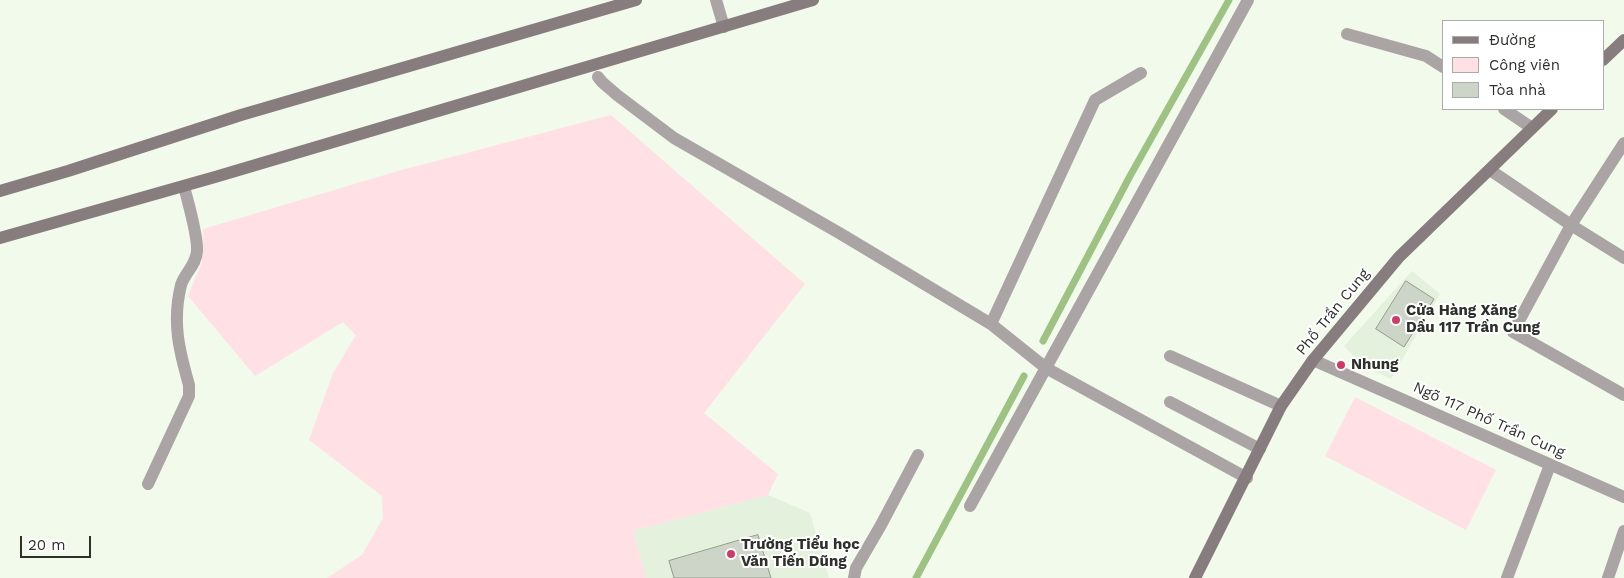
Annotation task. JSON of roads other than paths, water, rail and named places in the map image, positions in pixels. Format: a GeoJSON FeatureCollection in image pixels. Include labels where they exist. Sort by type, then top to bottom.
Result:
{"type":"FeatureCollection","features":[{"type":"Feature","properties":{"kind":"street"},"geometry":{"type":"LineString","coordinates":[[0,191],[241,115],[636,0]]}},
{"type":"Feature","properties":{"kind":"street"},"geometry":{"type":"LineString","coordinates":[[716,0],[724,27]]}},
{"type":"Feature","properties":{"kind":"street"},"geometry":{"type":"LineString","coordinates":[[0,238],[184,186],[813,0]]}},
{"type":"Feature","properties":{"kind":"street"},"geometry":{"type":"LineString","coordinates":[[970,506],[1248,0]]}},
{"type":"Feature","properties":{"kind":"street"},"geometry":{"type":"LineString","coordinates":[[1347,34],[1426,56],[1442,66]]}},
{"type":"Feature","properties":{"kind":"street"},"geometry":{"type":"LineString","coordinates":[[1604,59],[1624,40]]}},
{"type":"Feature","properties":{"kind":"street"},"geometry":{"type":"LineString","coordinates":[[991,324],[1095,100],[1141,74]]}},
{"type":"Feature","properties":{"kind":"street"},"geometry":{"type":"LineString","coordinates":[[598,77],[617,95],[674,138],[841,234],[991,324],[1046,368],[1246,478]]}},
{"type":"Feature","properties":{"kind":"street"},"geometry":{"type":"LineString","coordinates":[[1505,110],[1532,128]]}},
{"type":"Feature","properties":{"kind":"street","name":"Phố Trần Cung"},"geometry":{"type":"LineString","coordinates":[[1195,578],[1282,406],[1313,360],[1399,257],[1551,110]]}},
{"type":"Feature","properties":{"kind":"street"},"geometry":{"type":"LineString","coordinates":[[1624,143],[1619,162],[1570,225],[1513,332],[1624,395]]}},
{"type":"Feature","properties":{"kind":"street"},"geometry":{"type":"LineString","coordinates":[[1490,170],[1570,225],[1624,258]]}},
{"type":"Feature","properties":{"kind":"street"},"geometry":{"type":"LineString","coordinates":[[148,484],[189,391],[178,340],[177,320],[181,286],[194,263],[197,244],[184,186]]}},
{"type":"Feature","properties":{"kind":"street"},"geometry":{"type":"LineString","coordinates":[[1170,356],[1282,406]]}},
{"type":"Feature","properties":{"kind":"street","name":"Ngõ 117 Phố Trần Cung"},"geometry":{"type":"LineString","coordinates":[[1313,360],[1624,498]]}},
{"type":"Feature","properties":{"kind":"street"},"geometry":{"type":"LineString","coordinates":[[1170,402],[1260,449]]}},
{"type":"Feature","properties":{"kind":"street"},"geometry":{"type":"LineString","coordinates":[[854,578],[856,568],[918,455]]}},
{"type":"Feature","properties":{"kind":"street"},"geometry":{"type":"LineString","coordinates":[[1507,578],[1550,465]]}},
{"type":"Feature","properties":{"kind":"street"},"geometry":{"type":"LineString","coordinates":[[1608,578],[1624,531]]}},
{"type":"Feature","properties":{"kind":"waterway"},"geometry":{"type":"LineString","coordinates":[[1043,341],[1130,176],[1229,0]]}},
{"type":"Feature","properties":{"kind":"waterway"},"geometry":{"type":"LineString","coordinates":[[916,578],[1024,376]]}},
{"type":"Feature","properties":{"kind":"place","name":"Cửa Hàng Xăng Dầu 117 Trần Cung"},"geometry":{"type":"Point","coordinates":[1396,320]}},
{"type":"Feature","properties":{"kind":"place","name":"Nhung"},"geometry":{"type":"Point","coordinates":[1341,365]}},
{"type":"Feature","properties":{"kind":"place","name":"Trường Tiểu học Văn Tiến Dũng"},"geometry":{"type":"Point","coordinates":[731,554]}}]}
